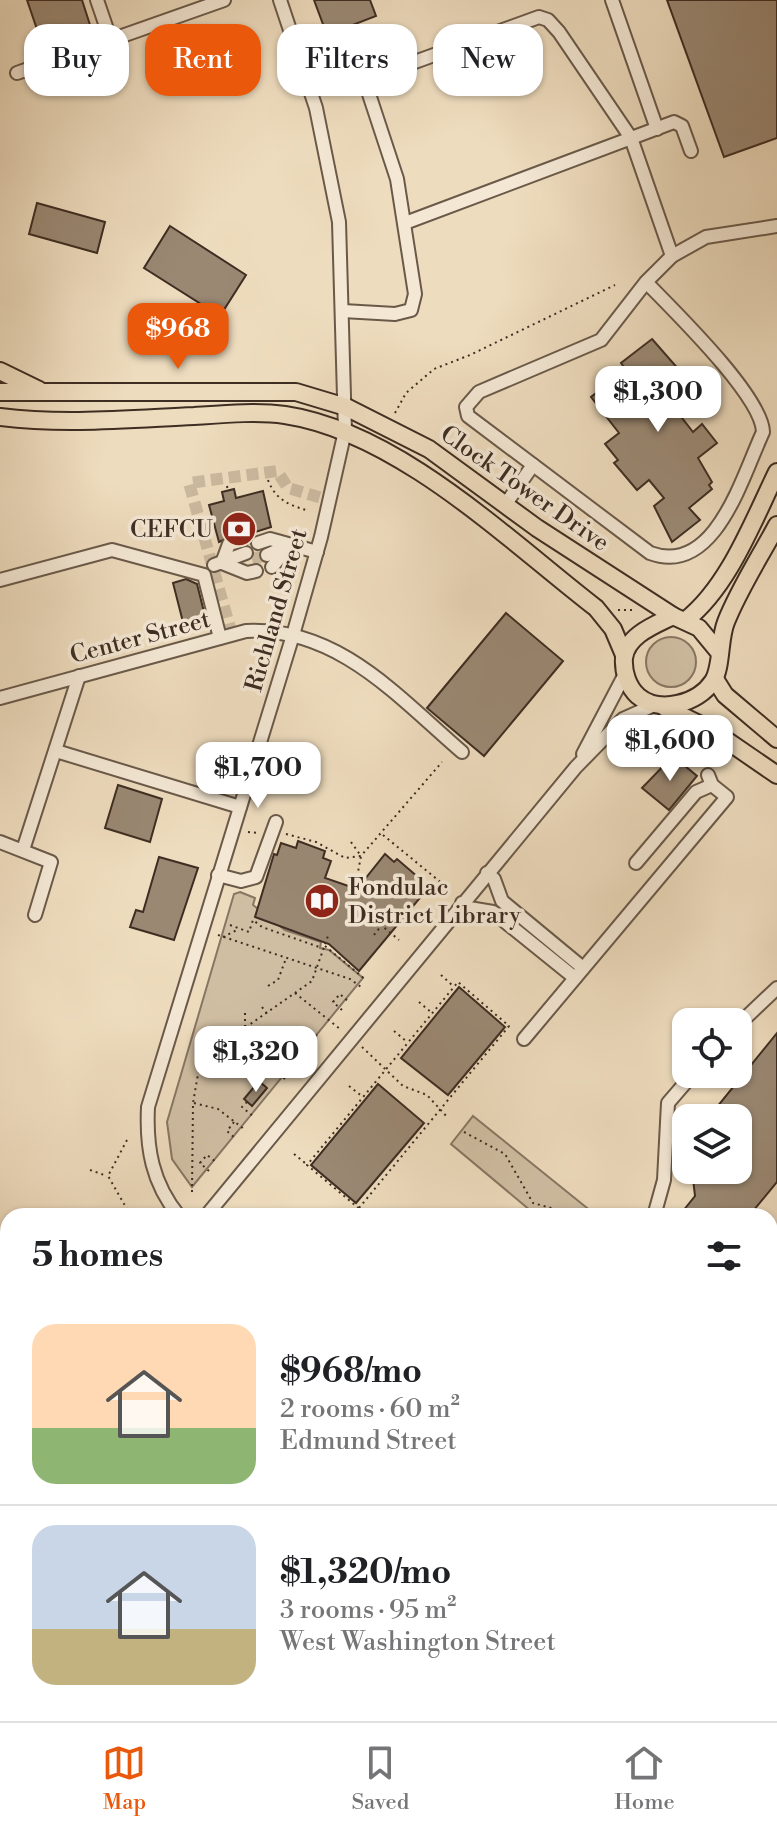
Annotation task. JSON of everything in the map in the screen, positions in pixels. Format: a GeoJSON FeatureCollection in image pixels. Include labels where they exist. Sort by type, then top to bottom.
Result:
{"type":"FeatureCollection","features":[{"type":"Feature","properties":{"kind":"main road"},"geometry":{"type":"LineString","coordinates":[[0,371],[52,395]]}},
{"type":"Feature","properties":{"kind":"main road","name":"Clock Tower Drive"},"geometry":{"type":"LineString","coordinates":[[0,392],[52,395],[296,392],[346,407],[429,449],[505,505],[679,618]]}},
{"type":"Feature","properties":{"kind":"main road","name":"Clock Tower Drive"},"geometry":{"type":"LineString","coordinates":[[0,417],[55,421],[219,414],[285,415],[345,431],[417,470],[596,608],[613,629],[624,655]]}},
{"type":"Feature","properties":{"kind":"main road"},"geometry":{"type":"LineString","coordinates":[[777,472],[772,494],[706,604],[639,633],[624,655],[625,674],[631,689],[658,706],[716,733],[777,775]]}},
{"type":"Feature","properties":{"kind":"main road"},"geometry":{"type":"LineString","coordinates":[[777,525],[727,618],[718,651],[715,679],[725,695],[777,739]]}},
{"type":"Feature","properties":{"kind":"main road"},"geometry":{"type":"LineString","coordinates":[[679,618],[699,628],[718,651]]}},
{"type":"Feature","properties":{"kind":"main road"},"geometry":{"type":"LineString","coordinates":[[658,706],[693,699],[715,679]]}},
{"type":"Feature","properties":{"kind":"main road"},"geometry":{"type":"LineString","coordinates":[[716,733],[729,734],[777,763]]}},
{"type":"Feature","properties":{"kind":"street"},"geometry":{"type":"LineString","coordinates":[[97,0],[105,24]]}},
{"type":"Feature","properties":{"kind":"street"},"geometry":{"type":"LineString","coordinates":[[129,34],[224,0]]}},
{"type":"Feature","properties":{"kind":"street","name":"Richland Street"},"geometry":{"type":"LineString","coordinates":[[174,1208],[160,1187],[149,1160],[148,1107],[293,635],[317,552],[345,431],[343,311],[336,208],[316,108],[280,0]]}},
{"type":"Feature","properties":{"kind":"street"},"geometry":{"type":"LineString","coordinates":[[612,0],[657,129]]}},
{"type":"Feature","properties":{"kind":"street"},"geometry":{"type":"LineString","coordinates":[[343,311],[395,314],[411,310],[415,294],[397,179],[367,88],[376,76],[539,17],[548,20],[559,32],[631,138],[672,256]]}},
{"type":"Feature","properties":{"kind":"street"},"geometry":{"type":"LineString","coordinates":[[17,73],[24,71]]}},
{"type":"Feature","properties":{"kind":"street"},"geometry":{"type":"LineString","coordinates":[[405,223],[679,122],[691,151]]}},
{"type":"Feature","properties":{"kind":"street"},"geometry":{"type":"LineString","coordinates":[[646,282],[703,342],[757,408],[763,421],[763,432],[715,533],[682,557],[661,557],[650,553],[468,416],[469,400],[479,392],[601,340],[646,282],[672,256],[706,237],[777,226]]}},
{"type":"Feature","properties":{"kind":"street"},"geometry":{"type":"LineString","coordinates":[[505,505],[533,465]]}},
{"type":"Feature","properties":{"kind":"street"},"geometry":{"type":"LineString","coordinates":[[257,554],[269,533],[290,545],[317,552]]}},
{"type":"Feature","properties":{"kind":"street"},"geometry":{"type":"LineString","coordinates":[[257,554],[229,544],[218,564],[257,554],[290,545]]}},
{"type":"Feature","properties":{"kind":"street"},"geometry":{"type":"LineString","coordinates":[[0,580],[112,550],[204,575],[220,638]]}},
{"type":"Feature","properties":{"kind":"street","name":"Center Street"},"geometry":{"type":"LineString","coordinates":[[0,698],[246,631],[268,630],[312,639],[355,662],[462,752]]}},
{"type":"Feature","properties":{"kind":"street"},"geometry":{"type":"LineString","coordinates":[[576,767],[625,674]]}},
{"type":"Feature","properties":{"kind":"street"},"geometry":{"type":"LineString","coordinates":[[23,850],[79,676]]}},
{"type":"Feature","properties":{"kind":"street"},"geometry":{"type":"LineString","coordinates":[[213,1208],[354,1041],[462,903],[576,767],[623,719],[658,706]]}},
{"type":"Feature","properties":{"kind":"street"},"geometry":{"type":"LineString","coordinates":[[56,751],[240,807]]}},
{"type":"Feature","properties":{"kind":"street"},"geometry":{"type":"LineString","coordinates":[[524,1039],[727,797],[710,780],[696,792],[636,863]]}},
{"type":"Feature","properties":{"kind":"street"},"geometry":{"type":"LineString","coordinates":[[218,875],[241,881],[256,877],[274,828]]}},
{"type":"Feature","properties":{"kind":"street"},"geometry":{"type":"LineString","coordinates":[[0,842],[51,862],[35,915]]}},
{"type":"Feature","properties":{"kind":"street"},"geometry":{"type":"LineString","coordinates":[[487,873],[494,879],[502,901],[579,973]]}},
{"type":"Feature","properties":{"kind":"street"},"geometry":{"type":"LineString","coordinates":[[462,903],[469,908],[493,912],[579,973]]}},
{"type":"Feature","properties":{"kind":"street"},"geometry":{"type":"LineString","coordinates":[[752,1012],[777,988]]}},
{"type":"Feature","properties":{"kind":"street"},"geometry":{"type":"LineString","coordinates":[[656,1208],[664,1180],[668,1103],[681,1088]]}},
{"type":"Feature","properties":{"kind":"path"},"geometry":{"type":"LineString","coordinates":[[395,413],[406,393],[434,369],[470,355],[615,285]]}},
{"type":"Feature","properties":{"kind":"path"},"geometry":{"type":"LineString","coordinates":[[268,480],[272,491],[285,503],[309,511]]}},
{"type":"Feature","properties":{"kind":"path"},"geometry":{"type":"LineString","coordinates":[[227,486],[228,491]]}},
{"type":"Feature","properties":{"kind":"path"},"geometry":{"type":"LineString","coordinates":[[612,611],[642,610]]}},
{"type":"Feature","properties":{"kind":"path"},"geometry":{"type":"LineString","coordinates":[[355,888],[361,856],[442,762]]}},
{"type":"Feature","properties":{"kind":"path"},"geometry":{"type":"LineString","coordinates":[[248,832],[274,828],[316,842],[345,858],[361,856]]}},
{"type":"Feature","properties":{"kind":"path"},"geometry":{"type":"LineString","coordinates":[[382,834],[444,885]]}},
{"type":"Feature","properties":{"kind":"path"},"geometry":{"type":"LineString","coordinates":[[351,842],[361,856]]}},
{"type":"Feature","properties":{"kind":"path"},"geometry":{"type":"LineString","coordinates":[[230,925],[249,932],[253,920],[262,927],[324,947],[366,980]]}},
{"type":"Feature","properties":{"kind":"path"},"geometry":{"type":"LineString","coordinates":[[374,935],[381,924],[399,940]]}},
{"type":"Feature","properties":{"kind":"path"},"geometry":{"type":"LineString","coordinates":[[223,937],[240,928]]}},
{"type":"Feature","properties":{"kind":"path"},"geometry":{"type":"LineString","coordinates":[[218,935],[350,979],[361,987]]}},
{"type":"Feature","properties":{"kind":"path"},"geometry":{"type":"LineString","coordinates":[[192,1192],[194,1086],[203,1065],[219,1046],[268,1015],[312,981],[328,936]]}},
{"type":"Feature","properties":{"kind":"path"},"geometry":{"type":"LineString","coordinates":[[268,986],[278,980],[286,960]]}},
{"type":"Feature","properties":{"kind":"path"},"geometry":{"type":"LineString","coordinates":[[441,975],[453,987]]}},
{"type":"Feature","properties":{"kind":"path"},"geometry":{"type":"LineString","coordinates":[[294,1154],[307,1165],[359,1208],[509,1026],[458,982],[307,1165]]}},
{"type":"Feature","properties":{"kind":"path"},"geometry":{"type":"LineString","coordinates":[[294,992],[340,1029]]}},
{"type":"Feature","properties":{"kind":"path"},"geometry":{"type":"LineString","coordinates":[[342,1010],[333,1002],[340,994],[349,1002]]}},
{"type":"Feature","properties":{"kind":"path"},"geometry":{"type":"LineString","coordinates":[[419,1002],[432,1013]]}},
{"type":"Feature","properties":{"kind":"path"},"geometry":{"type":"LineString","coordinates":[[262,1007],[268,1015]]}},
{"type":"Feature","properties":{"kind":"path"},"geometry":{"type":"LineString","coordinates":[[245,1009],[245,1027]]}},
{"type":"Feature","properties":{"kind":"path"},"geometry":{"type":"LineString","coordinates":[[312,1046],[303,1038],[310,1030],[319,1038]]}},
{"type":"Feature","properties":{"kind":"path"},"geometry":{"type":"LineString","coordinates":[[394,1031],[408,1042]]}},
{"type":"Feature","properties":{"kind":"path"},"geometry":{"type":"LineString","coordinates":[[362,1047],[403,1086],[427,1095],[448,1118]]}},
{"type":"Feature","properties":{"kind":"path"},"geometry":{"type":"LineString","coordinates":[[285,1079],[276,1071],[283,1063],[292,1071]]}},
{"type":"Feature","properties":{"kind":"path"},"geometry":{"type":"LineString","coordinates":[[349,1086],[363,1097]]}},
{"type":"Feature","properties":{"kind":"path"},"geometry":{"type":"LineString","coordinates":[[247,1102],[242,1107],[254,1117]]}},
{"type":"Feature","properties":{"kind":"path"},"geometry":{"type":"LineString","coordinates":[[193,1103],[218,1109],[244,1129]]}},
{"type":"Feature","properties":{"kind":"path"},"geometry":{"type":"LineString","coordinates":[[235,1121],[227,1131],[236,1139]]}},
{"type":"Feature","properties":{"kind":"path"},"geometry":{"type":"LineString","coordinates":[[464,1132],[505,1154],[533,1203],[551,1208]]}},
{"type":"Feature","properties":{"kind":"path"},"geometry":{"type":"LineString","coordinates":[[108,1176],[127,1140]]}},
{"type":"Feature","properties":{"kind":"path"},"geometry":{"type":"LineString","coordinates":[[209,1171],[200,1163],[207,1155],[216,1162]]}},
{"type":"Feature","properties":{"kind":"path"},"geometry":{"type":"LineString","coordinates":[[90,1170],[108,1176],[126,1208]]}},
{"type":"Feature","properties":{"kind":"shaded area"},"geometry":{"type":"Polygon","coordinates":[[[661,638],[681,638],[695,652],[695,672],[681,686],[661,686],[647,672],[647,652],[661,638]]]}},
{"type":"Feature","properties":{"kind":"shaded area"},"geometry":{"type":"Polygon","coordinates":[[[240,892],[255,898],[253,905],[285,930],[321,942],[320,948],[329,950],[363,978],[192,1187],[172,1159],[167,1122],[234,894],[240,892]]]}},
{"type":"Feature","properties":{"kind":"shaded area"},"geometry":{"type":"Polygon","coordinates":[[[473,1116],[587,1208],[527,1208],[451,1144],[473,1116]]]}},
{"type":"Feature","properties":{"kind":"building"},"geometry":{"type":"Polygon","coordinates":[[[27,0],[82,0],[90,24],[35,24],[27,0]]]}},
{"type":"Feature","properties":{"kind":"building"},"geometry":{"type":"Polygon","coordinates":[[[314,0],[370,0],[376,16],[355,24],[323,24],[314,0]]]}},
{"type":"Feature","properties":{"kind":"building"},"geometry":{"type":"Polygon","coordinates":[[[667,0],[777,0],[777,138],[724,157],[667,0]]]}},
{"type":"Feature","properties":{"kind":"building"},"geometry":{"type":"Polygon","coordinates":[[[37,203],[105,222],[97,253],[29,234],[37,203]]]}},
{"type":"Feature","properties":{"kind":"building"},"geometry":{"type":"Polygon","coordinates":[[[170,226],[246,275],[220,316],[144,268],[170,226]]]}},
{"type":"Feature","properties":{"kind":"building"},"geometry":{"type":"Polygon","coordinates":[[[652,339],[702,396],[679,414],[693,432],[702,424],[717,443],[698,458],[712,482],[709,485],[712,489],[689,508],[700,520],[672,542],[654,506],[664,498],[649,480],[637,490],[614,463],[618,460],[605,444],[619,433],[591,397],[626,370],[621,363],[652,339]]]}},
{"type":"Feature","properties":{"kind":"building","name":"CEFCU"},"geometry":{"type":"Polygon","coordinates":[[[234,489],[236,498],[263,491],[271,527],[255,532],[250,540],[240,532],[219,542],[209,505],[224,501],[222,492],[234,489]]]}},
{"type":"Feature","properties":{"kind":"building"},"geometry":{"type":"Polygon","coordinates":[[[186,579],[197,584],[206,620],[184,626],[173,583],[186,579]]]}},
{"type":"Feature","properties":{"kind":"building"},"geometry":{"type":"Polygon","coordinates":[[[506,613],[563,661],[484,756],[427,708],[506,613]]]}},
{"type":"Feature","properties":{"kind":"building"},"geometry":{"type":"Polygon","coordinates":[[[673,756],[697,776],[669,810],[642,788],[673,756]]]}},
{"type":"Feature","properties":{"kind":"building"},"geometry":{"type":"Polygon","coordinates":[[[118,785],[162,799],[150,842],[105,828],[118,785]]]}},
{"type":"Feature","properties":{"kind":"building"},"geometry":{"type":"Polygon","coordinates":[[[298,841],[325,851],[323,858],[331,861],[325,878],[357,889],[385,854],[394,862],[397,859],[426,884],[421,891],[424,893],[359,971],[329,944],[255,917],[274,854],[277,855],[281,843],[296,848],[298,841]]]}},
{"type":"Feature","properties":{"kind":"building"},"geometry":{"type":"Polygon","coordinates":[[[159,857],[198,868],[174,940],[130,927],[136,910],[143,912],[159,857]]]}},
{"type":"Feature","properties":{"kind":"building"},"geometry":{"type":"Polygon","coordinates":[[[459,987],[505,1027],[448,1095],[401,1058],[459,987]]]}},
{"type":"Feature","properties":{"kind":"building"},"geometry":{"type":"Polygon","coordinates":[[[777,1033],[777,1182],[756,1208],[685,1208],[695,1196],[694,1184],[752,1184],[752,1104],[719,1104],[732,1088],[752,1088],[752,1064],[777,1033]]]}},
{"type":"Feature","properties":{"kind":"building"},"geometry":{"type":"Polygon","coordinates":[[[259,1081],[267,1088],[252,1106],[244,1099],[259,1081]]]}},
{"type":"Feature","properties":{"kind":"building"},"geometry":{"type":"Polygon","coordinates":[[[378,1084],[424,1123],[356,1203],[311,1165],[378,1084]]]}},
{"type":"Feature","properties":{"kind":"tunnel"},"geometry":{"type":"LineString","coordinates":[[232,635],[189,483],[277,471],[288,488],[329,500]]}},
{"type":"Feature","properties":{"kind":"tunnel"},"geometry":{"type":"LineString","coordinates":[[241,541],[256,537]]}},
{"type":"Feature","properties":{"kind":"tunnel"},"geometry":{"type":"LineString","coordinates":[[252,559],[267,555]]}},
{"type":"Feature","properties":{"kind":"place","name":"CEFCU"},"geometry":{"type":"Point","coordinates":[239,529]}},
{"type":"Feature","properties":{"kind":"place","name":"Fondulac District Library"},"geometry":{"type":"Point","coordinates":[322,901]}}]}
